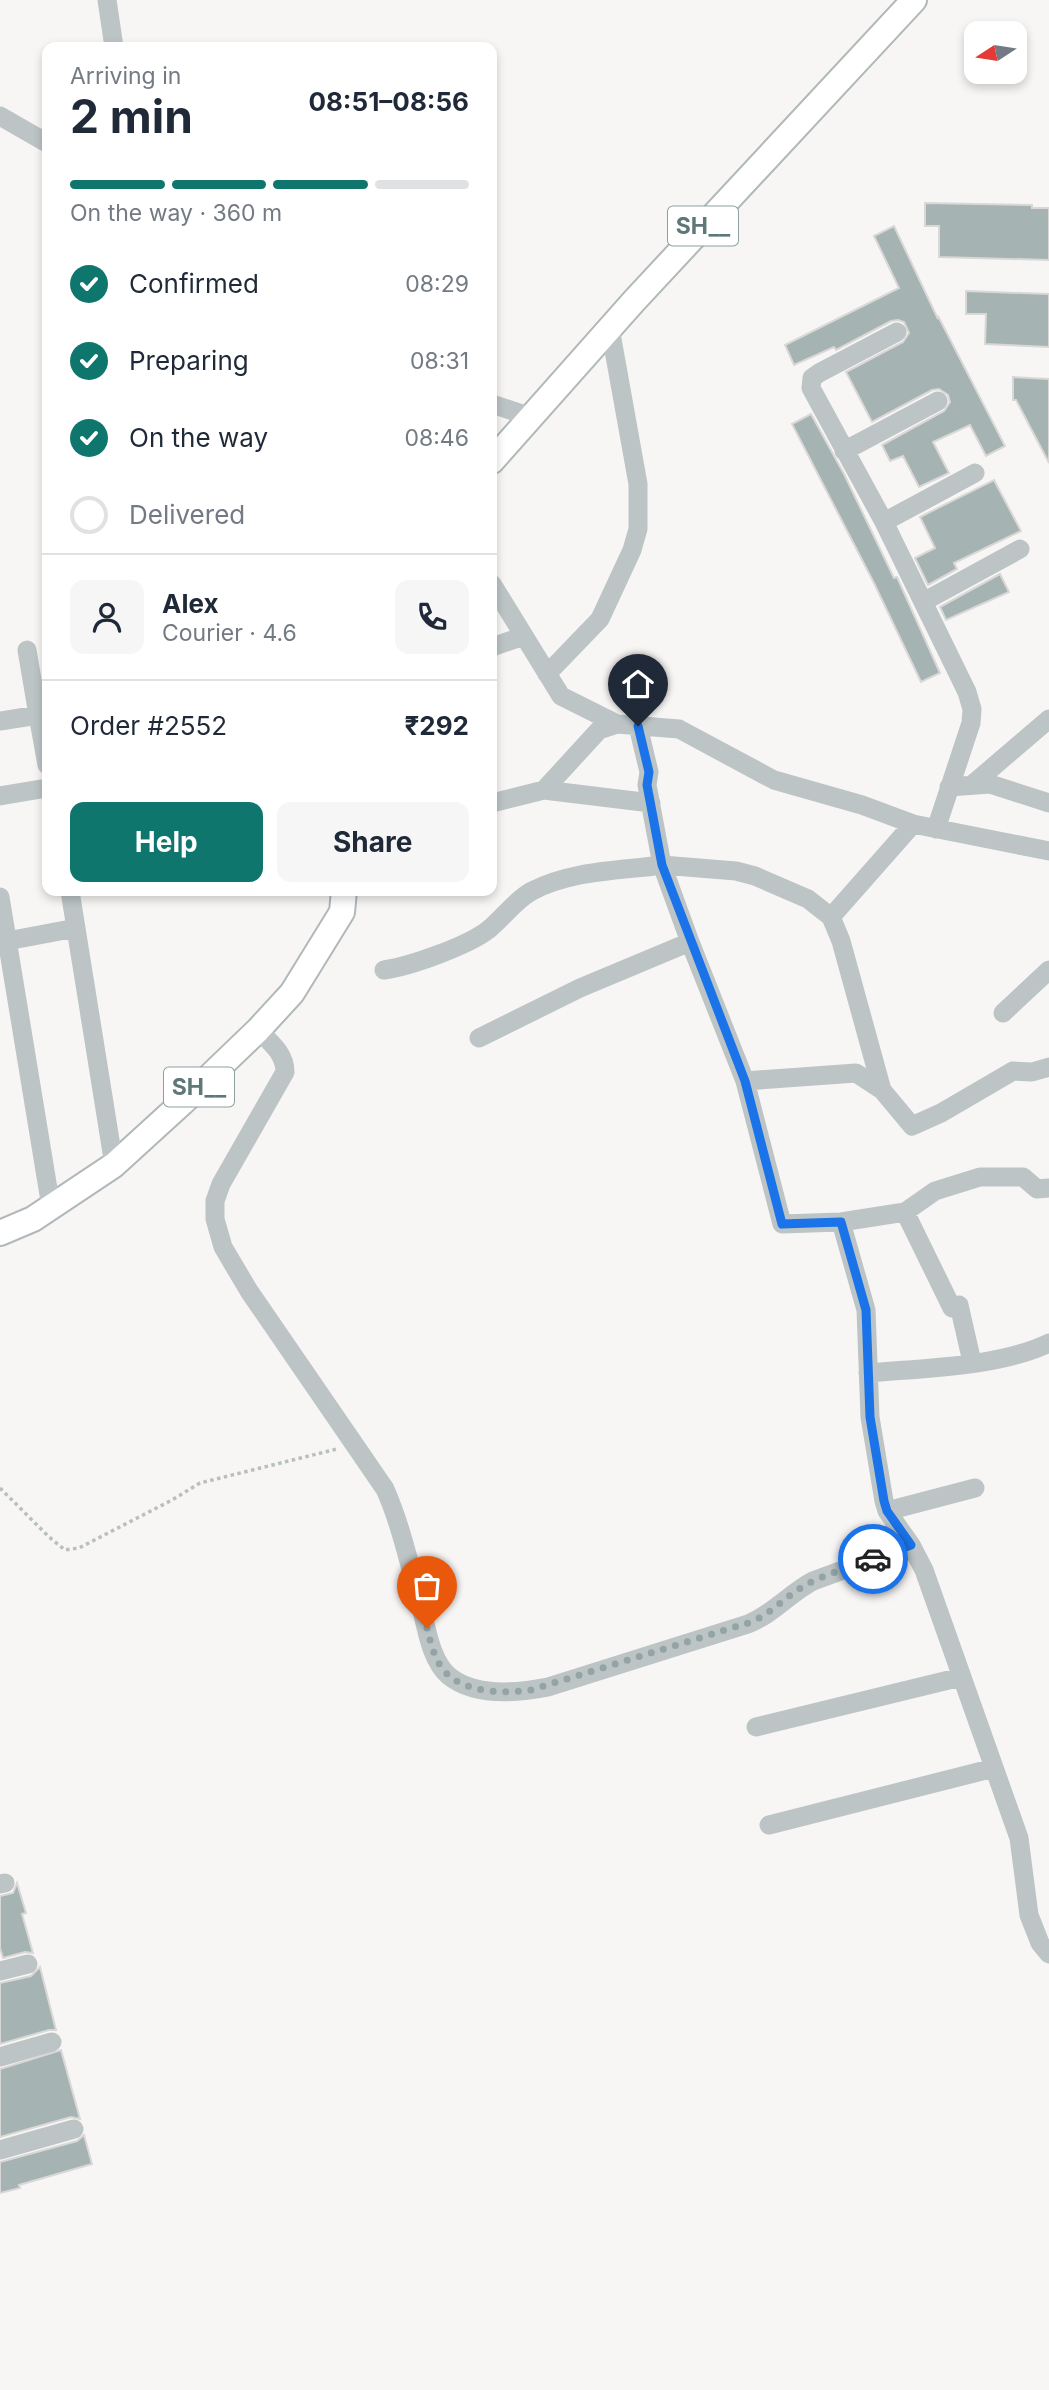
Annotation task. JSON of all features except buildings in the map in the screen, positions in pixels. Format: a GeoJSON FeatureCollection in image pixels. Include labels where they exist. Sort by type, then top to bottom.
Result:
{"type":"FeatureCollection","features":[{"type":"Feature","properties":{"kind":"main road","name":"SH__"},"geometry":{"type":"LineString","coordinates":[[497,456],[610,328],[914,0]]}},
{"type":"Feature","properties":{"kind":"main road","name":"SH__"},"geometry":{"type":"LineString","coordinates":[[0,1233],[16,1228],[114,1165],[258,1030],[292,993],[342,912],[344,896]]}},
{"type":"Feature","properties":{"kind":"street"},"geometry":{"type":"LineString","coordinates":[[107,0],[113,42]]}},
{"type":"Feature","properties":{"kind":"street"},"geometry":{"type":"LineString","coordinates":[[0,116],[42,140]]}},
{"type":"Feature","properties":{"kind":"street"},"geometry":{"type":"LineString","coordinates":[[547,674],[600,620],[632,550],[638,529],[638,484],[610,328]]}},
{"type":"Feature","properties":{"kind":"street"},"geometry":{"type":"LineString","coordinates":[[897,332],[812,378],[811,388],[884,522],[957,669],[972,709],[971,723],[936,829]]}},
{"type":"Feature","properties":{"kind":"street"},"geometry":{"type":"LineString","coordinates":[[844,451],[938,401]]}},
{"type":"Feature","properties":{"kind":"street"},"geometry":{"type":"LineString","coordinates":[[497,406],[531,417]]}},
{"type":"Feature","properties":{"kind":"street"},"geometry":{"type":"LineString","coordinates":[[884,522],[975,473]]}},
{"type":"Feature","properties":{"kind":"street"},"geometry":{"type":"LineString","coordinates":[[923,601],[1020,549]]}},
{"type":"Feature","properties":{"kind":"street"},"geometry":{"type":"LineString","coordinates":[[497,592],[561,696],[617,724],[679,729],[774,780],[862,805],[913,824],[1049,851]]}},
{"type":"Feature","properties":{"kind":"street"},"geometry":{"type":"LineString","coordinates":[[497,645],[524,636]]}},
{"type":"Feature","properties":{"kind":"street"},"geometry":{"type":"LineString","coordinates":[[27,649],[42,710]]}},
{"type":"Feature","properties":{"kind":"street"},"geometry":{"type":"LineString","coordinates":[[0,721],[42,714]]}},
{"type":"Feature","properties":{"kind":"street"},"geometry":{"type":"LineString","coordinates":[[972,784],[1049,719]]}},
{"type":"Feature","properties":{"kind":"street"},"geometry":{"type":"LineString","coordinates":[[544,790],[599,730],[617,724]]}},
{"type":"Feature","properties":{"kind":"street"},"geometry":{"type":"LineString","coordinates":[[638,726],[649,772],[647,785],[662,865],[745,1081],[782,1224],[841,1222],[905,1212],[935,1191],[980,1177],[1023,1177],[1037,1189],[1049,1188]]}},
{"type":"Feature","properties":{"kind":"street"},"geometry":{"type":"LineString","coordinates":[[951,781],[990,784],[1049,803]]}},
{"type":"Feature","properties":{"kind":"street"},"geometry":{"type":"LineString","coordinates":[[0,796],[42,789]]}},
{"type":"Feature","properties":{"kind":"street"},"geometry":{"type":"LineString","coordinates":[[497,802],[544,790],[651,803]]}},
{"type":"Feature","properties":{"kind":"street"},"geometry":{"type":"LineString","coordinates":[[831,917],[913,824]]}},
{"type":"Feature","properties":{"kind":"street"},"geometry":{"type":"LineString","coordinates":[[384,970],[399,968],[459,945],[487,930],[530,892],[569,876],[662,865],[736,871],[755,876],[808,899],[831,917],[842,941],[882,1090]]}},
{"type":"Feature","properties":{"kind":"street"},"geometry":{"type":"LineString","coordinates":[[70,896],[114,1165]]}},
{"type":"Feature","properties":{"kind":"street"},"geometry":{"type":"LineString","coordinates":[[0,897],[51,1207]]}},
{"type":"Feature","properties":{"kind":"street"},"geometry":{"type":"LineString","coordinates":[[7,941],[76,928]]}},
{"type":"Feature","properties":{"kind":"street"},"geometry":{"type":"LineString","coordinates":[[479,1038],[580,988],[690,942]]}},
{"type":"Feature","properties":{"kind":"street"},"geometry":{"type":"LineString","coordinates":[[1003,1013],[1049,970]]}},
{"type":"Feature","properties":{"kind":"street"},"geometry":{"type":"LineString","coordinates":[[258,1030],[281,1054],[285,1062],[285,1072],[221,1184],[215,1201],[218,1234],[249,1291],[377,1474],[390,1500],[433,1651],[447,1675],[472,1687],[501,1692],[540,1689],[761,1619],[813,1581],[911,1545]]}},
{"type":"Feature","properties":{"kind":"street"},"geometry":{"type":"LineString","coordinates":[[745,1081],[856,1073],[882,1090],[912,1126],[941,1113],[1013,1071],[1032,1072],[1049,1067]]}},
{"type":"Feature","properties":{"kind":"street"},"geometry":{"type":"LineString","coordinates":[[905,1212],[956,1306],[972,1362]]}},
{"type":"Feature","properties":{"kind":"street"},"geometry":{"type":"LineString","coordinates":[[841,1222],[866,1310],[870,1417],[887,1511],[911,1545],[924,1570],[1019,1838],[1028,1915],[1040,1943],[1049,1954]]}},
{"type":"Feature","properties":{"kind":"street"},"geometry":{"type":"LineString","coordinates":[[868,1374],[1028,1353],[1049,1343]]}},
{"type":"Feature","properties":{"kind":"street"},"geometry":{"type":"LineString","coordinates":[[887,1511],[975,1488]]}},
{"type":"Feature","properties":{"kind":"street"},"geometry":{"type":"LineString","coordinates":[[756,1727],[961,1677]]}},
{"type":"Feature","properties":{"kind":"street"},"geometry":{"type":"LineString","coordinates":[[769,1825],[994,1768]]}},
{"type":"Feature","properties":{"kind":"street"},"geometry":{"type":"LineString","coordinates":[[0,1971],[28,1964]]}},
{"type":"Feature","properties":{"kind":"street"},"geometry":{"type":"LineString","coordinates":[[0,2057],[52,2042]]}},
{"type":"Feature","properties":{"kind":"street"},"geometry":{"type":"LineString","coordinates":[[0,2150],[75,2129]]}},
{"type":"Feature","properties":{"kind":"path"},"geometry":{"type":"LineString","coordinates":[[0,1488],[65,1550],[79,1548],[200,1483],[356,1444]]}},
{"type":"Feature","properties":{"kind":"way so far"},"geometry":{"type":"LineString","coordinates":[[427,1628],[433,1651],[447,1675],[472,1687],[501,1692],[531,1690],[548,1687],[761,1619],[813,1581],[873,1559]]}},
{"type":"Feature","properties":{"kind":"route"},"geometry":{"type":"LineString","coordinates":[[638,726],[649,772],[647,785],[662,865],[745,1081],[782,1224],[841,1222],[866,1310],[870,1417],[884,1501],[887,1511],[911,1545],[873,1559]]}}]}
